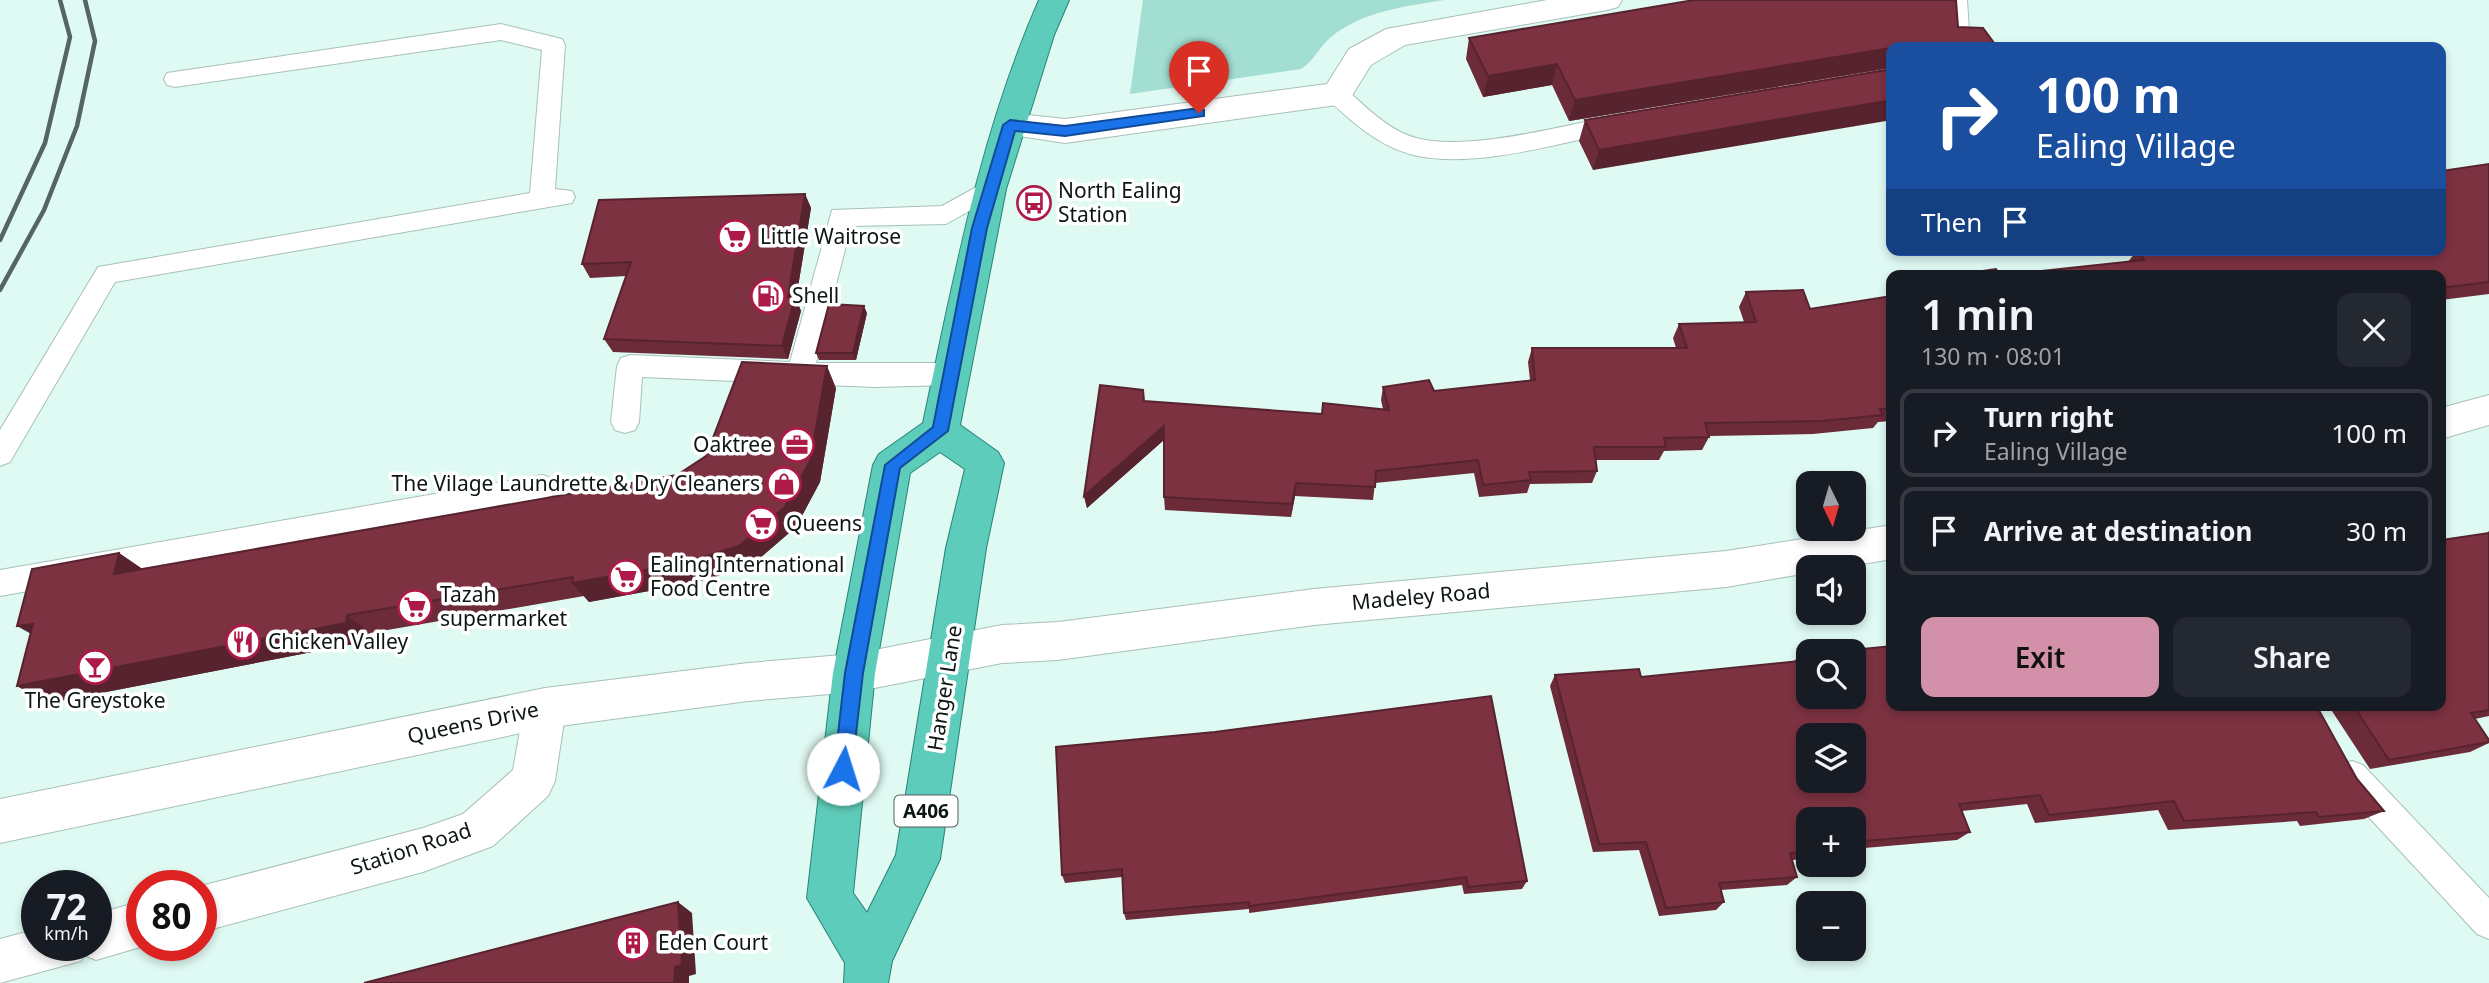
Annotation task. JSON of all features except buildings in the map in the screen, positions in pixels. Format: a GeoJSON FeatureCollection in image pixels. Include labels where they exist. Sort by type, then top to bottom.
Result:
{"type":"FeatureCollection","features":[{"type":"Feature","properties":{"kind":"highway"},"geometry":{"type":"LineString","coordinates":[[940,431],[949,374],[989,189],[1039,35],[1054,0]]}},
{"type":"Feature","properties":{"kind":"highway","name":"Hanger Lane"},"geometry":{"type":"LineString","coordinates":[[940,431],[985,463],[966,548],[918,859],[867,970],[830,898],[854,673],[892,465],[940,431]]}},
{"type":"Feature","properties":{"kind":"street"},"geometry":{"type":"LineString","coordinates":[[1010,125],[1065,131],[1337,94],[1360,57],[1397,36],[1607,0]]}},
{"type":"Feature","properties":{"kind":"street"},"geometry":{"type":"LineString","coordinates":[[2446,423],[2489,410]]}},
{"type":"Feature","properties":{"kind":"street","name":"Madeley Road"},"geometry":{"type":"LineString","coordinates":[[950,654],[1002,644],[1058,641],[1314,607],[1726,569],[1886,543]]}},
{"type":"Feature","properties":{"kind":"street","name":"Queens Drive"},"geometry":{"type":"LineString","coordinates":[[0,821],[545,708],[748,682],[854,673],[950,654]]}},
{"type":"Feature","properties":{"kind":"street","name":"Station Road"},"geometry":{"type":"LineString","coordinates":[[217,905],[423,850],[477,831],[533,782],[545,708]]}},
{"type":"Feature","properties":{"kind":"street"},"geometry":{"type":"LineString","coordinates":[[0,962],[21,957]]}},
{"type":"Feature","properties":{"kind":"lane"},"geometry":{"type":"LineString","coordinates":[[1956,0],[1959,42]]}},
{"type":"Feature","properties":{"kind":"lane"},"geometry":{"type":"LineString","coordinates":[[0,454],[107,274],[553,199],[554,45],[501,32],[175,79]]}},
{"type":"Feature","properties":{"kind":"lane"},"geometry":{"type":"LineString","coordinates":[[1337,94],[1396,139],[1416,146],[1439,149],[1506,142],[1643,120]]}},
{"type":"Feature","properties":{"kind":"lane"},"geometry":{"type":"LineString","coordinates":[[802,371],[841,216],[946,215],[989,189]]}},
{"type":"Feature","properties":{"kind":"lane"},"geometry":{"type":"LineString","coordinates":[[625,422],[630,366],[875,376],[949,374]]}},
{"type":"Feature","properties":{"kind":"lane"},"geometry":{"type":"LineString","coordinates":[[0,583],[543,487]]}},
{"type":"Feature","properties":{"kind":"lane"},"geometry":{"type":"LineString","coordinates":[[2337,752],[2351,776],[2489,922]]}},
{"type":"Feature","properties":{"kind":"green space"},"geometry":{"type":"Polygon","coordinates":[[[1143,0],[1445,0],[1385,11],[1357,21],[1331,37],[1301,69],[1130,94],[1143,0]]]}},
{"type":"Feature","properties":{"kind":"railway"},"geometry":{"type":"LineString","coordinates":[[0,240],[45,143],[70,37],[60,0]]}},
{"type":"Feature","properties":{"kind":"railway"},"geometry":{"type":"LineString","coordinates":[[0,290],[44,210],[77,126],[95,41],[85,0]]}},
{"type":"Feature","properties":{"kind":"place","name":"North Ealing Station"},"geometry":{"type":"Point","coordinates":[1034,203]}},
{"type":"Feature","properties":{"kind":"place","name":"Little Waitrose"},"geometry":{"type":"Point","coordinates":[735,237]}},
{"type":"Feature","properties":{"kind":"place","name":"Shell"},"geometry":{"type":"Point","coordinates":[768,296]}},
{"type":"Feature","properties":{"kind":"place","name":"Oaktree"},"geometry":{"type":"Point","coordinates":[797,445]}},
{"type":"Feature","properties":{"kind":"place","name":"The Vilage Laundrette & Dry Cleaners"},"geometry":{"type":"Point","coordinates":[784,484]}},
{"type":"Feature","properties":{"kind":"place","name":"Queens"},"geometry":{"type":"Point","coordinates":[761,524]}},
{"type":"Feature","properties":{"kind":"place","name":"Ealing International Food Centre"},"geometry":{"type":"Point","coordinates":[626,577]}},
{"type":"Feature","properties":{"kind":"place","name":"Tazah supermarket"},"geometry":{"type":"Point","coordinates":[415,607]}},
{"type":"Feature","properties":{"kind":"place","name":"Chicken Valley"},"geometry":{"type":"Point","coordinates":[243,642]}},
{"type":"Feature","properties":{"kind":"place","name":"The Greystoke"},"geometry":{"type":"Point","coordinates":[95,667]}},
{"type":"Feature","properties":{"kind":"place","name":"Eden Court"},"geometry":{"type":"Point","coordinates":[633,943]}},
{"type":"Feature","properties":{"kind":"route"},"geometry":{"type":"LineString","coordinates":[[843,769],[854,673],[892,465],[940,431],[979,228],[1010,125],[1065,131],[1199,113]]}}]}
